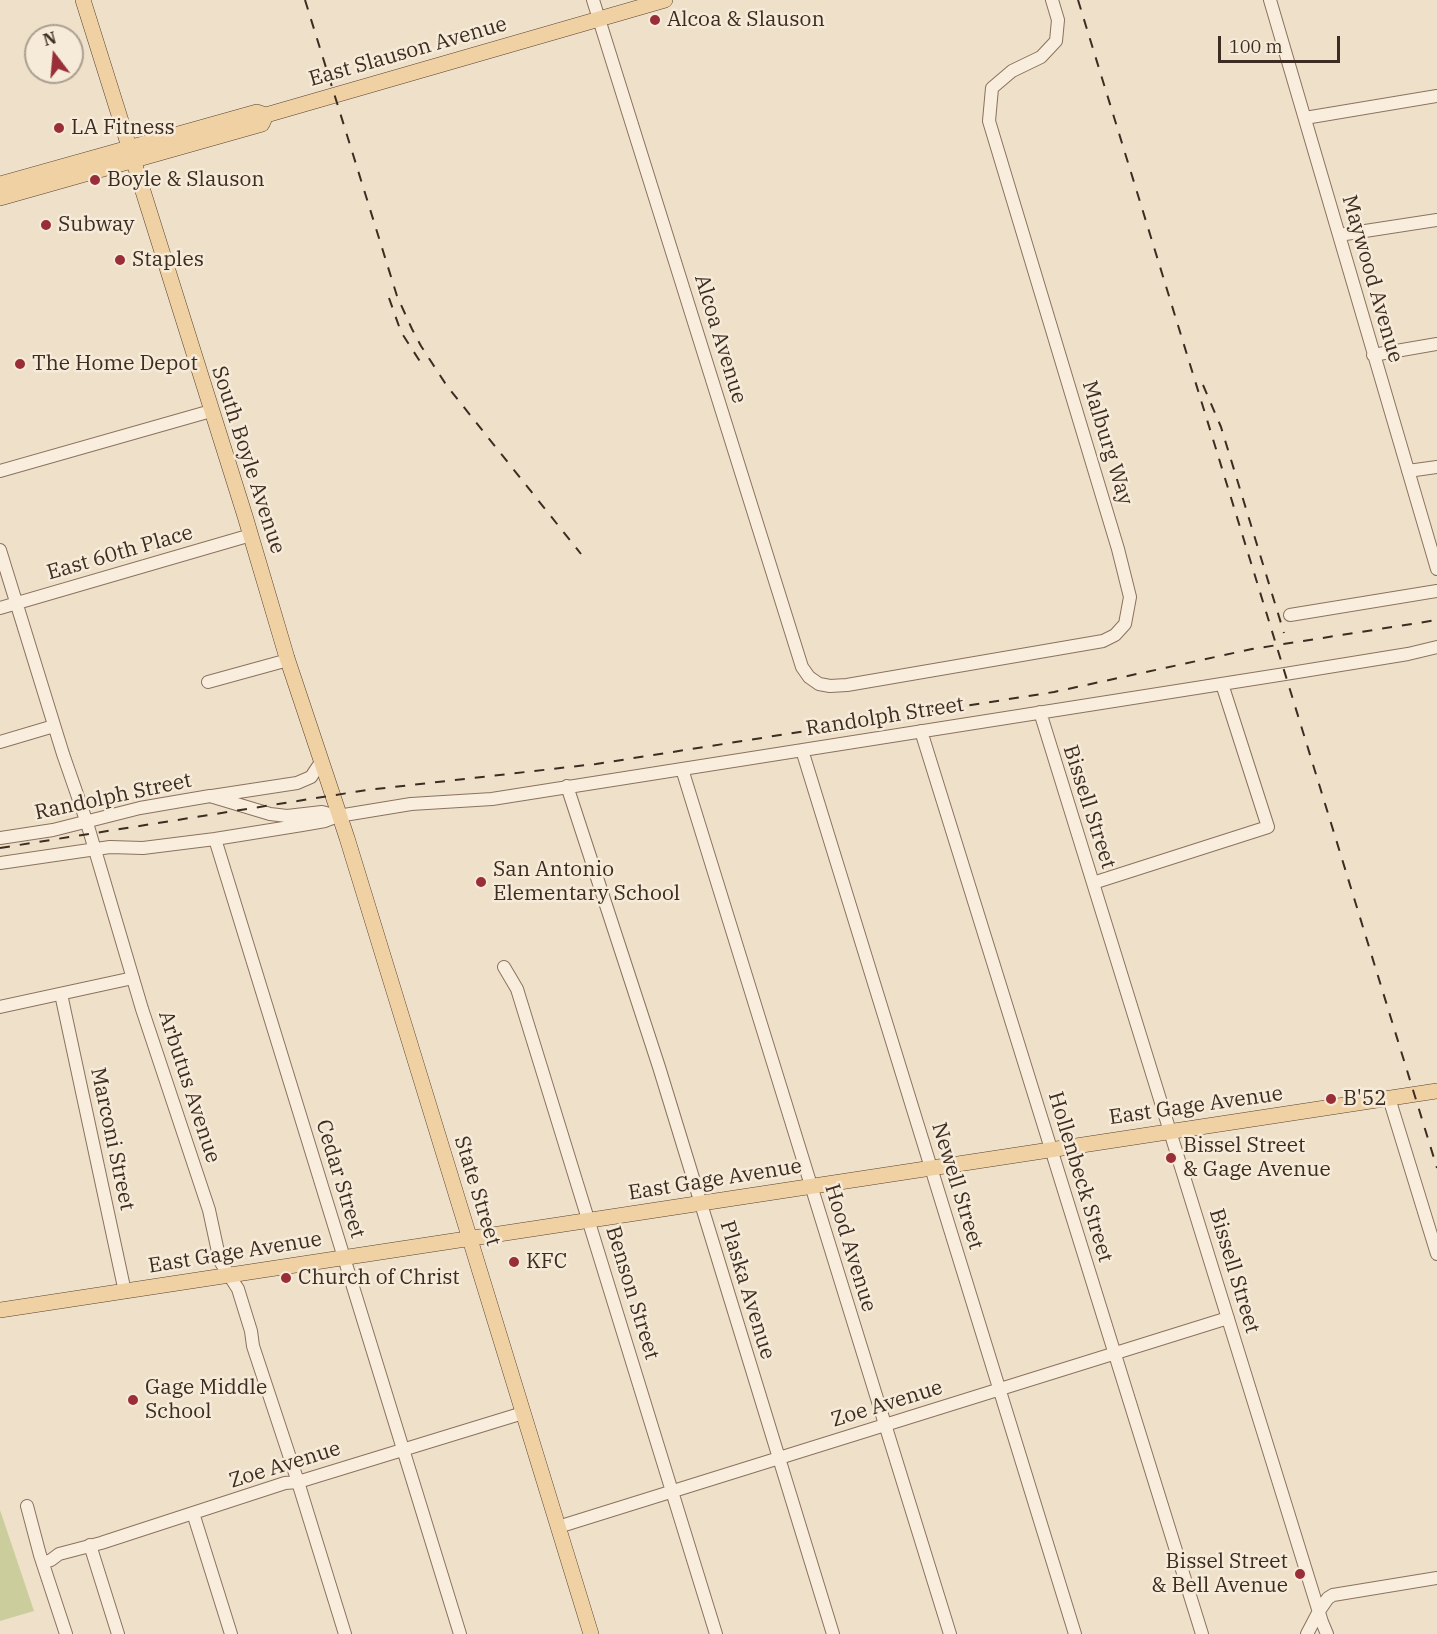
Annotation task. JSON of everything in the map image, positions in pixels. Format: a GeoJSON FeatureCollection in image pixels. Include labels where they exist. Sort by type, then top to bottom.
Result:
{"type":"FeatureCollection","features":[{"type":"Feature","properties":{"kind":"main road","name":"South Boyle Avenue"},"geometry":{"type":"LineString","coordinates":[[83,0],[332,795]]}},
{"type":"Feature","properties":{"kind":"main road","name":"East Slauson Avenue"},"geometry":{"type":"LineString","coordinates":[[0,184],[262,124],[266,115],[665,0]]}},
{"type":"Feature","properties":{"kind":"main road","name":"East Slauson Avenue"},"geometry":{"type":"LineString","coordinates":[[0,198],[130,154]]}},
{"type":"Feature","properties":{"kind":"main road","name":"State Street"},"geometry":{"type":"LineString","coordinates":[[332,795],[591,1634]]}},
{"type":"Feature","properties":{"kind":"main road","name":"East Gage Avenue"},"geometry":{"type":"LineString","coordinates":[[0,1310],[1437,1091]]}},
{"type":"Feature","properties":{"kind":"street","name":"Alcoa Avenue"},"geometry":{"type":"LineString","coordinates":[[593,0],[803,670],[819,684]]}},
{"type":"Feature","properties":{"kind":"street","name":"Malburg Way"},"geometry":{"type":"LineString","coordinates":[[819,684],[847,685],[1103,641],[1116,635],[1125,624],[1130,597],[1118,549],[989,121],[993,88],[1012,71],[1041,57],[1056,41],[1058,20],[1052,0]]}},
{"type":"Feature","properties":{"kind":"street","name":"Maywood Avenue"},"geometry":{"type":"LineString","coordinates":[[1270,0],[1437,568]]}},
{"type":"Feature","properties":{"kind":"street"},"geometry":{"type":"LineString","coordinates":[[1305,118],[1437,96]]}},
{"type":"Feature","properties":{"kind":"street"},"geometry":{"type":"LineString","coordinates":[[1339,235],[1437,220]]}},
{"type":"Feature","properties":{"kind":"street"},"geometry":{"type":"LineString","coordinates":[[1373,355],[1437,344]]}},
{"type":"Feature","properties":{"kind":"street"},"geometry":{"type":"LineString","coordinates":[[0,471],[211,411]]}},
{"type":"Feature","properties":{"kind":"street"},"geometry":{"type":"LineString","coordinates":[[1407,471],[1437,467]]}},
{"type":"Feature","properties":{"kind":"street","name":"East 60th Place"},"geometry":{"type":"LineString","coordinates":[[0,608],[251,535]]}},
{"type":"Feature","properties":{"kind":"street","name":"Arbutus Avenue"},"geometry":{"type":"LineString","coordinates":[[0,550],[54,726],[87,823],[133,978],[207,1204],[220,1261],[238,1289],[251,1331],[253,1346],[345,1634]]}},
{"type":"Feature","properties":{"kind":"street"},"geometry":{"type":"LineString","coordinates":[[1290,615],[1437,591]]}},
{"type":"Feature","properties":{"kind":"street","name":"Randolph Street"},"geometry":{"type":"LineString","coordinates":[[0,863],[94,849],[124,846],[143,848],[215,839],[411,804],[492,799],[1222,684],[1408,654],[1437,647]]}},
{"type":"Feature","properties":{"kind":"street"},"geometry":{"type":"LineString","coordinates":[[208,682],[288,660]]}},
{"type":"Feature","properties":{"kind":"street"},"geometry":{"type":"LineString","coordinates":[[1093,883],[1268,827],[1222,684]]}},
{"type":"Feature","properties":{"kind":"street","name":"Bissell Street"},"geometry":{"type":"LineString","coordinates":[[1040,712],[1327,1634]]}},
{"type":"Feature","properties":{"kind":"street"},"geometry":{"type":"LineString","coordinates":[[0,742],[54,726]]}},
{"type":"Feature","properties":{"kind":"street","name":"Hollenbeck Street"},"geometry":{"type":"LineString","coordinates":[[921,731],[1202,1634]]}},
{"type":"Feature","properties":{"kind":"street","name":"Newell Street"},"geometry":{"type":"LineString","coordinates":[[802,750],[1075,1634]]}},
{"type":"Feature","properties":{"kind":"street"},"geometry":{"type":"LineString","coordinates":[[210,796],[297,783],[311,777],[321,762]]}},
{"type":"Feature","properties":{"kind":"street","name":"Hood Avenue"},"geometry":{"type":"LineString","coordinates":[[682,769],[950,1634]]}},
{"type":"Feature","properties":{"kind":"street","name":"Plaska Avenue"},"geometry":{"type":"LineString","coordinates":[[567,786],[659,1067],[833,1634]]}},
{"type":"Feature","properties":{"kind":"street","name":"Randolph Street"},"geometry":{"type":"LineString","coordinates":[[0,838],[87,823],[140,808],[210,796],[270,814],[287,816],[322,812],[338,816]]}},
{"type":"Feature","properties":{"kind":"street","name":"Cedar Street"},"geometry":{"type":"LineString","coordinates":[[215,839],[460,1634]]}},
{"type":"Feature","properties":{"kind":"street","name":"Benson Street"},"geometry":{"type":"LineString","coordinates":[[504,967],[517,989],[716,1634]]}},
{"type":"Feature","properties":{"kind":"street"},"geometry":{"type":"LineString","coordinates":[[0,1008],[133,978]]}},
{"type":"Feature","properties":{"kind":"street","name":"Marconi Street"},"geometry":{"type":"LineString","coordinates":[[61,994],[125,1292]]}},
{"type":"Feature","properties":{"kind":"street"},"geometry":{"type":"LineString","coordinates":[[1389,1098],[1437,1254]]}},
{"type":"Feature","properties":{"kind":"street","name":"Zoe Avenue"},"geometry":{"type":"LineString","coordinates":[[558,1527],[1228,1318]]}},
{"type":"Feature","properties":{"kind":"street","name":"Zoe Avenue"},"geometry":{"type":"LineString","coordinates":[[41,1558],[523,1413]]}},
{"type":"Feature","properties":{"kind":"street"},"geometry":{"type":"LineString","coordinates":[[27,1506],[66,1634]]}},
{"type":"Feature","properties":{"kind":"street"},"geometry":{"type":"LineString","coordinates":[[194,1513],[231,1634]]}},
{"type":"Feature","properties":{"kind":"street"},"geometry":{"type":"LineString","coordinates":[[90,1545],[117,1634]]}},
{"type":"Feature","properties":{"kind":"street"},"geometry":{"type":"LineString","coordinates":[[1307,1634],[1319,1611],[1333,1595],[1437,1578]]}},
{"type":"Feature","properties":{"kind":"green space"},"geometry":{"type":"Polygon","coordinates":[[[0,1510],[34,1611],[0,1621],[0,1510]]]}},
{"type":"Feature","properties":{"kind":"railway"},"geometry":{"type":"LineString","coordinates":[[305,0],[397,296],[412,329],[447,386],[581,554]]}},
{"type":"Feature","properties":{"kind":"railway"},"geometry":{"type":"LineString","coordinates":[[1078,0],[1437,1168]]}},
{"type":"Feature","properties":{"kind":"railway"},"geometry":{"type":"LineString","coordinates":[[389,298],[401,332],[421,363]]}},
{"type":"Feature","properties":{"kind":"railway"},"geometry":{"type":"LineString","coordinates":[[1203,385],[1221,427],[1284,633]]}},
{"type":"Feature","properties":{"kind":"railway"},"geometry":{"type":"LineString","coordinates":[[0,848],[367,790],[596,764],[1054,692],[1252,649],[1437,620]]}},
{"type":"Feature","properties":{"kind":"place","name":"Alcoa & Slauson"},"geometry":{"type":"Point","coordinates":[655,20]}},
{"type":"Feature","properties":{"kind":"place","name":"LA Fitness"},"geometry":{"type":"Point","coordinates":[59,128]}},
{"type":"Feature","properties":{"kind":"place","name":"Boyle & Slauson"},"geometry":{"type":"Point","coordinates":[95,180]}},
{"type":"Feature","properties":{"kind":"place","name":"Subway"},"geometry":{"type":"Point","coordinates":[46,225]}},
{"type":"Feature","properties":{"kind":"place","name":"Staples"},"geometry":{"type":"Point","coordinates":[120,260]}},
{"type":"Feature","properties":{"kind":"place","name":"The Home Depot"},"geometry":{"type":"Point","coordinates":[20,364]}},
{"type":"Feature","properties":{"kind":"place","name":"San Antonio Elementary School"},"geometry":{"type":"Point","coordinates":[481,882]}},
{"type":"Feature","properties":{"kind":"place","name":"B'52"},"geometry":{"type":"Point","coordinates":[1331,1099]}},
{"type":"Feature","properties":{"kind":"place","name":"Bissel Street & Gage Avenue"},"geometry":{"type":"Point","coordinates":[1171,1158]}},
{"type":"Feature","properties":{"kind":"place","name":"KFC"},"geometry":{"type":"Point","coordinates":[514,1262]}},
{"type":"Feature","properties":{"kind":"place","name":"Church of Christ"},"geometry":{"type":"Point","coordinates":[286,1278]}},
{"type":"Feature","properties":{"kind":"place","name":"Gage Middle School"},"geometry":{"type":"Point","coordinates":[133,1400]}},
{"type":"Feature","properties":{"kind":"place","name":"Bissel Street & Bell Avenue"},"geometry":{"type":"Point","coordinates":[1300,1574]}}]}
